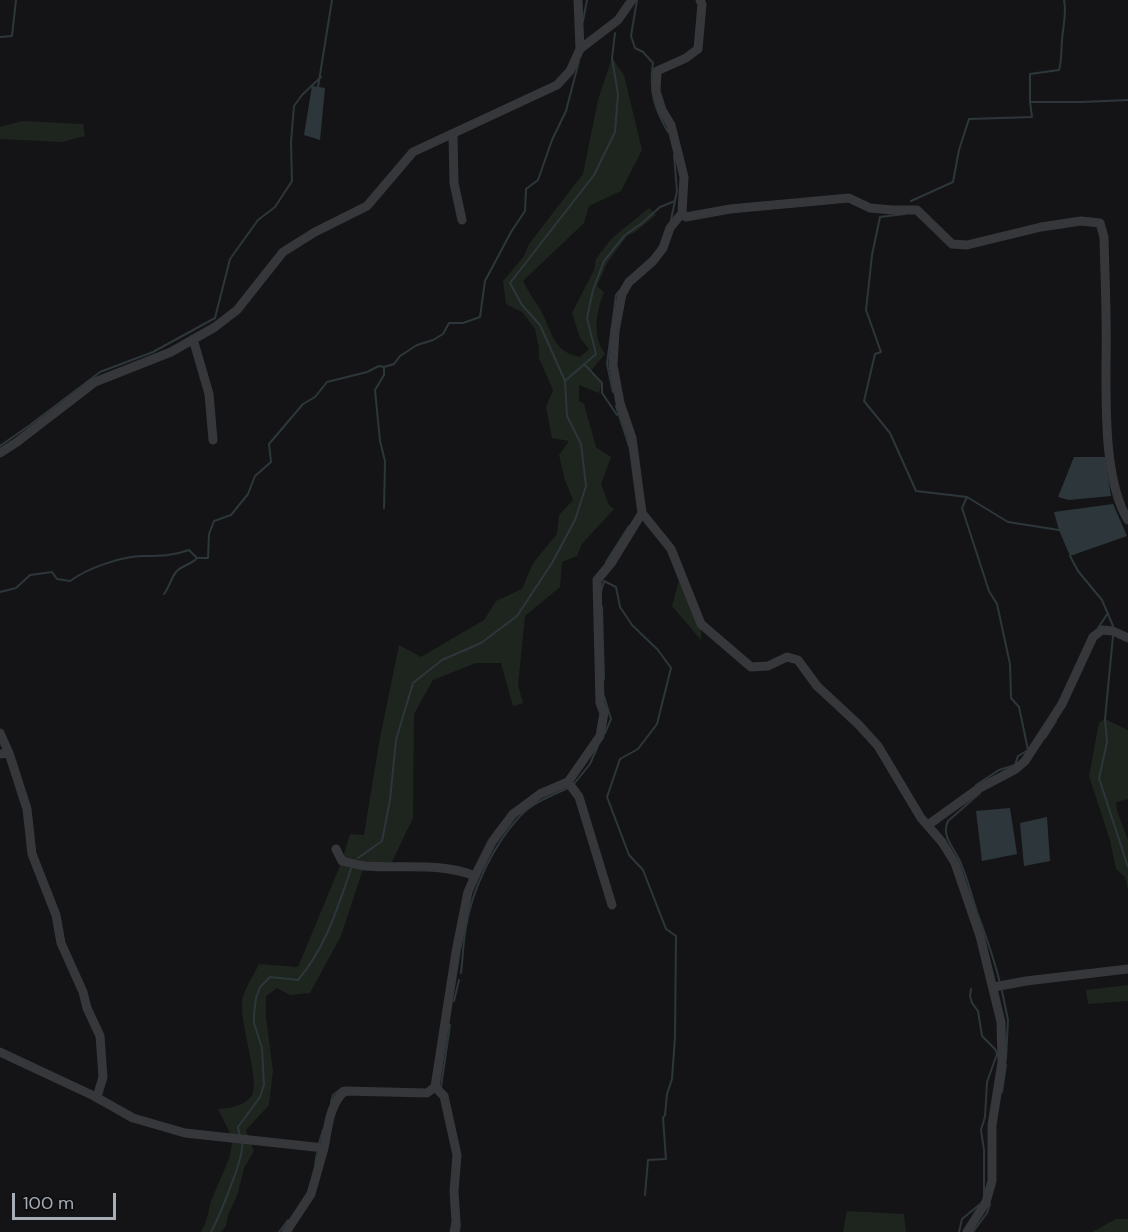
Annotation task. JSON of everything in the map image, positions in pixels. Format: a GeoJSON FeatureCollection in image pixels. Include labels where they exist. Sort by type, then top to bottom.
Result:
{"type":"FeatureCollection","features":[{"type":"Feature","properties":{"kind":"street"},"geometry":{"type":"LineString","coordinates":[[0,453],[94,382],[171,352],[215,327],[237,310],[283,252],[315,232],[367,206],[413,152],[557,85],[570,71],[580,49],[578,0]]}},
{"type":"Feature","properties":{"kind":"street"},"geometry":{"type":"LineString","coordinates":[[580,49],[618,20],[632,0]]}},
{"type":"Feature","properties":{"kind":"street"},"geometry":{"type":"LineString","coordinates":[[700,0],[702,4],[698,49],[686,58],[657,71],[656,91],[662,110],[671,125],[684,177],[682,213],[670,228],[663,248],[653,261],[629,282],[621,294],[615,331],[613,365],[620,403],[632,438],[642,513],[671,549],[700,624],[751,667],[768,666],[787,657],[798,660],[817,686],[859,724],[878,746],[921,818],[942,842],[955,863],[980,936],[994,987],[1003,1045],[992,1125],[992,1181],[986,1202],[967,1232]]}},
{"type":"Feature","properties":{"kind":"street"},"geometry":{"type":"LineString","coordinates":[[453,134],[454,183],[462,220]]}},
{"type":"Feature","properties":{"kind":"street"},"geometry":{"type":"LineString","coordinates":[[682,213],[686,217],[698,216],[730,209],[849,198],[870,208],[917,210],[952,244],[967,245],[1051,225],[1081,221],[1100,223],[1104,237],[1107,363],[1105,398],[1111,461],[1118,495],[1128,520]]}},
{"type":"Feature","properties":{"kind":"street"},"geometry":{"type":"LineString","coordinates":[[193,339],[209,394],[213,440]]}},
{"type":"Feature","properties":{"kind":"street"},"geometry":{"type":"LineString","coordinates":[[286,1232],[311,1194],[337,1098],[345,1091],[427,1093],[435,1087],[456,952],[468,892],[475,876],[492,842],[513,814],[540,794],[568,782],[600,736],[604,712],[600,703],[597,580],[612,562],[642,513]]}},
{"type":"Feature","properties":{"kind":"street"},"geometry":{"type":"LineString","coordinates":[[928,825],[969,795],[1016,769],[1025,761],[1062,704],[1093,638],[1102,630],[1113,631],[1128,638]]}},
{"type":"Feature","properties":{"kind":"street"},"geometry":{"type":"LineString","coordinates":[[0,733],[5,754],[27,809],[32,854],[56,915],[61,943],[100,1036],[103,1077],[97,1097]]}},
{"type":"Feature","properties":{"kind":"street"},"geometry":{"type":"LineString","coordinates":[[568,782],[579,798],[612,905]]}},
{"type":"Feature","properties":{"kind":"street"},"geometry":{"type":"LineString","coordinates":[[336,849],[342,861],[364,866],[401,866],[463,871],[475,876]]}},
{"type":"Feature","properties":{"kind":"street"},"geometry":{"type":"LineString","coordinates":[[994,987],[1128,969]]}},
{"type":"Feature","properties":{"kind":"street"},"geometry":{"type":"LineString","coordinates":[[0,1052],[97,1097],[133,1118],[185,1133],[324,1148]]}},
{"type":"Feature","properties":{"kind":"street"},"geometry":{"type":"LineString","coordinates":[[435,1087],[444,1096],[457,1155],[454,1232]]}},
{"type":"Feature","properties":{"kind":"shaded area"},"geometry":{"type":"Polygon","coordinates":[[[612,58],[624,75],[642,150],[621,191],[589,206],[584,223],[523,281],[558,345],[580,357],[589,349],[580,338],[572,313],[594,270],[596,259],[611,239],[649,208],[656,215],[627,236],[607,263],[597,286],[604,292],[599,308],[597,332],[605,354],[590,372],[602,383],[599,393],[579,385],[579,401],[584,404],[596,447],[611,457],[601,484],[609,505],[614,509],[582,544],[577,556],[562,562],[560,587],[525,616],[518,685],[523,703],[513,706],[501,663],[476,663],[433,680],[414,714],[413,818],[390,866],[364,866],[341,936],[310,993],[290,995],[277,988],[266,996],[266,1017],[273,1071],[269,1105],[246,1130],[254,1151],[244,1168],[226,1226],[221,1232],[201,1232],[229,1159],[233,1139],[218,1109],[245,1102],[252,1095],[254,1088],[242,1012],[244,993],[259,964],[298,967],[342,861],[350,834],[364,835],[379,743],[399,645],[421,657],[484,620],[496,601],[522,589],[533,563],[557,534],[559,515],[573,500],[559,455],[569,441],[552,438],[546,407],[553,390],[539,358],[535,329],[522,312],[506,304],[503,281],[524,256],[529,244],[583,174],[598,100],[612,58]]]}},
{"type":"Feature","properties":{"kind":"shaded area"},"geometry":{"type":"Polygon","coordinates":[[[312,86],[325,88],[320,140],[304,135],[312,86]]]}},
{"type":"Feature","properties":{"kind":"shaded area"},"geometry":{"type":"Polygon","coordinates":[[[22,121],[83,124],[85,136],[62,142],[0,139],[0,127],[22,121]]]}},
{"type":"Feature","properties":{"kind":"shaded area"},"geometry":{"type":"Polygon","coordinates":[[[1074,457],[1105,457],[1111,496],[1069,500],[1058,497],[1074,457]]]}},
{"type":"Feature","properties":{"kind":"shaded area"},"geometry":{"type":"Polygon","coordinates":[[[1113,504],[1127,536],[1070,556],[1054,512],[1113,504]]]}},
{"type":"Feature","properties":{"kind":"shaded area"},"geometry":{"type":"Polygon","coordinates":[[[681,573],[701,624],[701,640],[672,606],[681,573]]]}},
{"type":"Feature","properties":{"kind":"shaded area"},"geometry":{"type":"Polygon","coordinates":[[[1105,719],[1128,730],[1128,799],[1116,802],[1128,840],[1128,891],[1125,877],[1116,869],[1110,840],[1089,776],[1099,723],[1105,719]]]}},
{"type":"Feature","properties":{"kind":"shaded area"},"geometry":{"type":"Polygon","coordinates":[[[1010,808],[1017,854],[982,861],[976,811],[1010,808]]]}},
{"type":"Feature","properties":{"kind":"shaded area"},"geometry":{"type":"Polygon","coordinates":[[[1047,817],[1050,861],[1024,866],[1020,823],[1047,817]]]}},
{"type":"Feature","properties":{"kind":"shaded area"},"geometry":{"type":"Polygon","coordinates":[[[1128,985],[1128,1001],[1088,1004],[1086,990],[1128,985]]]}},
{"type":"Feature","properties":{"kind":"shaded area"},"geometry":{"type":"Polygon","coordinates":[[[847,1211],[904,1214],[906,1232],[843,1232],[847,1211]]]}},
{"type":"Feature","properties":{"kind":"shaded area"},"geometry":{"type":"Polygon","coordinates":[[[1116,1219],[1128,1219],[1128,1232],[1092,1232],[1116,1219]]]}},
{"type":"Feature","properties":{"kind":"waterway"},"geometry":{"type":"LineString","coordinates":[[0,37],[12,36],[16,0]]}},
{"type":"Feature","properties":{"kind":"waterway"},"geometry":{"type":"LineString","coordinates":[[318,87],[332,0]]}},
{"type":"Feature","properties":{"kind":"waterway"},"geometry":{"type":"LineString","coordinates":[[583,21],[587,0]]}},
{"type":"Feature","properties":{"kind":"waterway"},"geometry":{"type":"LineString","coordinates":[[637,0],[631,36],[635,48],[643,52],[653,63],[654,99],[668,132]]}},
{"type":"Feature","properties":{"kind":"waterway"},"geometry":{"type":"LineString","coordinates":[[1064,0],[1065,15],[1059,70],[1030,74],[1030,102],[1128,100]]}},
{"type":"Feature","properties":{"kind":"waterway"},"geometry":{"type":"LineString","coordinates":[[358,858],[382,841],[390,800],[396,740],[413,683],[442,660],[481,643],[517,616],[552,563],[575,520],[586,486],[581,444],[567,416],[565,381],[540,325],[522,305],[510,283],[594,175],[615,132],[618,94],[612,58],[615,33]]}},
{"type":"Feature","properties":{"kind":"waterway"},"geometry":{"type":"LineString","coordinates":[[164,594],[178,570],[197,558],[208,558],[209,534],[214,521],[231,515],[248,494],[255,476],[271,462],[269,444],[303,404],[315,397],[327,382],[367,372],[379,366],[394,364],[400,356],[417,345],[443,334],[449,323],[463,323],[480,317],[485,281],[525,211],[526,189],[538,180],[552,140],[566,111],[579,61]]}},
{"type":"Feature","properties":{"kind":"waterway"},"geometry":{"type":"LineString","coordinates":[[0,446],[100,372],[153,352],[215,318],[230,259],[258,220],[275,207],[292,181],[291,142],[294,106],[321,77]]}},
{"type":"Feature","properties":{"kind":"waterway"},"geometry":{"type":"LineString","coordinates":[[911,201],[953,182],[959,150],[969,119],[1032,117],[1030,102]]}},
{"type":"Feature","properties":{"kind":"waterway"},"geometry":{"type":"LineString","coordinates":[[671,220],[677,191],[674,155]]}},
{"type":"Feature","properties":{"kind":"waterway"},"geometry":{"type":"LineString","coordinates":[[566,380],[596,354],[587,318],[593,290],[604,261],[625,235],[660,207],[675,201]]}},
{"type":"Feature","properties":{"kind":"waterway"},"geometry":{"type":"LineString","coordinates":[[905,214],[880,217],[872,255],[866,310],[881,352],[875,354],[864,401],[890,433],[916,491],[967,497],[1008,522],[1059,530]]}},
{"type":"Feature","properties":{"kind":"waterway"},"geometry":{"type":"LineString","coordinates":[[613,392],[607,364],[616,295],[619,291]]}},
{"type":"Feature","properties":{"kind":"waterway"},"geometry":{"type":"LineString","coordinates":[[584,364],[602,383],[602,393],[617,415]]}},
{"type":"Feature","properties":{"kind":"waterway"},"geometry":{"type":"LineString","coordinates":[[384,367],[384,375],[375,390],[380,441],[385,461],[384,508]]}},
{"type":"Feature","properties":{"kind":"waterway"},"geometry":{"type":"LineString","coordinates":[[616,406],[629,446]]}},
{"type":"Feature","properties":{"kind":"waterway"},"geometry":{"type":"LineString","coordinates":[[967,497],[962,508],[989,591],[997,604],[1010,664],[1011,698],[1019,707],[1028,750],[1018,756],[1015,765],[999,770],[976,785]]}},
{"type":"Feature","properties":{"kind":"waterway"},"geometry":{"type":"LineString","coordinates":[[606,562],[629,526]]}},
{"type":"Feature","properties":{"kind":"waterway"},"geometry":{"type":"LineString","coordinates":[[0,592],[16,588],[30,575],[52,572],[57,579],[70,581],[95,567],[125,558],[166,555],[189,550],[197,558]]}},
{"type":"Feature","properties":{"kind":"waterway"},"geometry":{"type":"LineString","coordinates":[[1070,556],[1078,571],[1102,600],[1113,626]]}},
{"type":"Feature","properties":{"kind":"waterway"},"geometry":{"type":"LineString","coordinates":[[601,592],[604,581],[616,587],[620,607],[632,625],[658,650],[671,668],[657,724],[638,749],[620,759],[607,797],[629,855],[643,870],[666,929],[676,936],[675,1037],[672,1079],[663,1118],[666,1159],[648,1160],[645,1195]]}},
{"type":"Feature","properties":{"kind":"waterway"},"geometry":{"type":"LineString","coordinates":[[602,607],[604,679]]}},
{"type":"Feature","properties":{"kind":"waterway"},"geometry":{"type":"LineString","coordinates":[[1098,628],[1108,613]]}},
{"type":"Feature","properties":{"kind":"waterway"},"geometry":{"type":"LineString","coordinates":[[1113,636],[1105,719],[1107,742],[1099,778],[1128,867]]}},
{"type":"Feature","properties":{"kind":"waterway"},"geometry":{"type":"LineString","coordinates":[[604,696],[611,719],[605,733]]}},
{"type":"Feature","properties":{"kind":"waterway"},"geometry":{"type":"LineString","coordinates":[[1045,738],[1056,721]]}},
{"type":"Feature","properties":{"kind":"waterway"},"geometry":{"type":"LineString","coordinates":[[574,784],[590,764],[598,746]]}},
{"type":"Feature","properties":{"kind":"waterway"},"geometry":{"type":"LineString","coordinates":[[461,973],[469,912],[493,853],[510,827],[525,811],[568,788]]}},
{"type":"Feature","properties":{"kind":"waterway"},"geometry":{"type":"LineString","coordinates":[[980,793],[948,821],[946,831],[964,872],[1000,983]]}},
{"type":"Feature","properties":{"kind":"waterway"},"geometry":{"type":"LineString","coordinates":[[240,1137],[238,1127],[260,1097],[264,1085],[262,1048],[254,1023],[256,998],[260,987],[270,977],[298,980],[316,954],[330,927],[351,869]]}},
{"type":"Feature","properties":{"kind":"waterway"},"geometry":{"type":"LineString","coordinates":[[454,1001],[459,980]]}},
{"type":"Feature","properties":{"kind":"waterway"},"geometry":{"type":"LineString","coordinates":[[971,989],[970,996],[978,1011],[982,1036],[997,1054],[987,1082],[985,1117],[981,1130],[984,1150],[984,1195]]}},
{"type":"Feature","properties":{"kind":"waterway"},"geometry":{"type":"LineString","coordinates":[[1002,991],[1008,1020],[1006,1059]]}},
{"type":"Feature","properties":{"kind":"waterway"},"geometry":{"type":"LineString","coordinates":[[441,1087],[450,1025]]}},
{"type":"Feature","properties":{"kind":"waterway"},"geometry":{"type":"LineString","coordinates":[[1002,1092],[1006,1065]]}},
{"type":"Feature","properties":{"kind":"waterway"},"geometry":{"type":"LineString","coordinates":[[331,1102],[333,1095],[342,1088]]}},
{"type":"Feature","properties":{"kind":"waterway"},"geometry":{"type":"LineString","coordinates":[[319,1143],[323,1130]]}},
{"type":"Feature","properties":{"kind":"waterway"},"geometry":{"type":"LineString","coordinates":[[211,1232],[236,1173],[242,1142]]}},
{"type":"Feature","properties":{"kind":"waterway"},"geometry":{"type":"LineString","coordinates":[[315,1165],[317,1153]]}},
{"type":"Feature","properties":{"kind":"waterway"},"geometry":{"type":"LineString","coordinates":[[973,1232],[987,1213],[990,1204]]}},
{"type":"Feature","properties":{"kind":"waterway"},"geometry":{"type":"LineString","coordinates":[[959,1232],[962,1219],[979,1205]]}},
{"type":"Feature","properties":{"kind":"waterway"},"geometry":{"type":"LineString","coordinates":[[279,1232],[288,1220]]}},
{"type":"Feature","properties":{"kind":"waterway"},"geometry":{"type":"LineString","coordinates":[[459,1232],[460,1224]]}}]}
